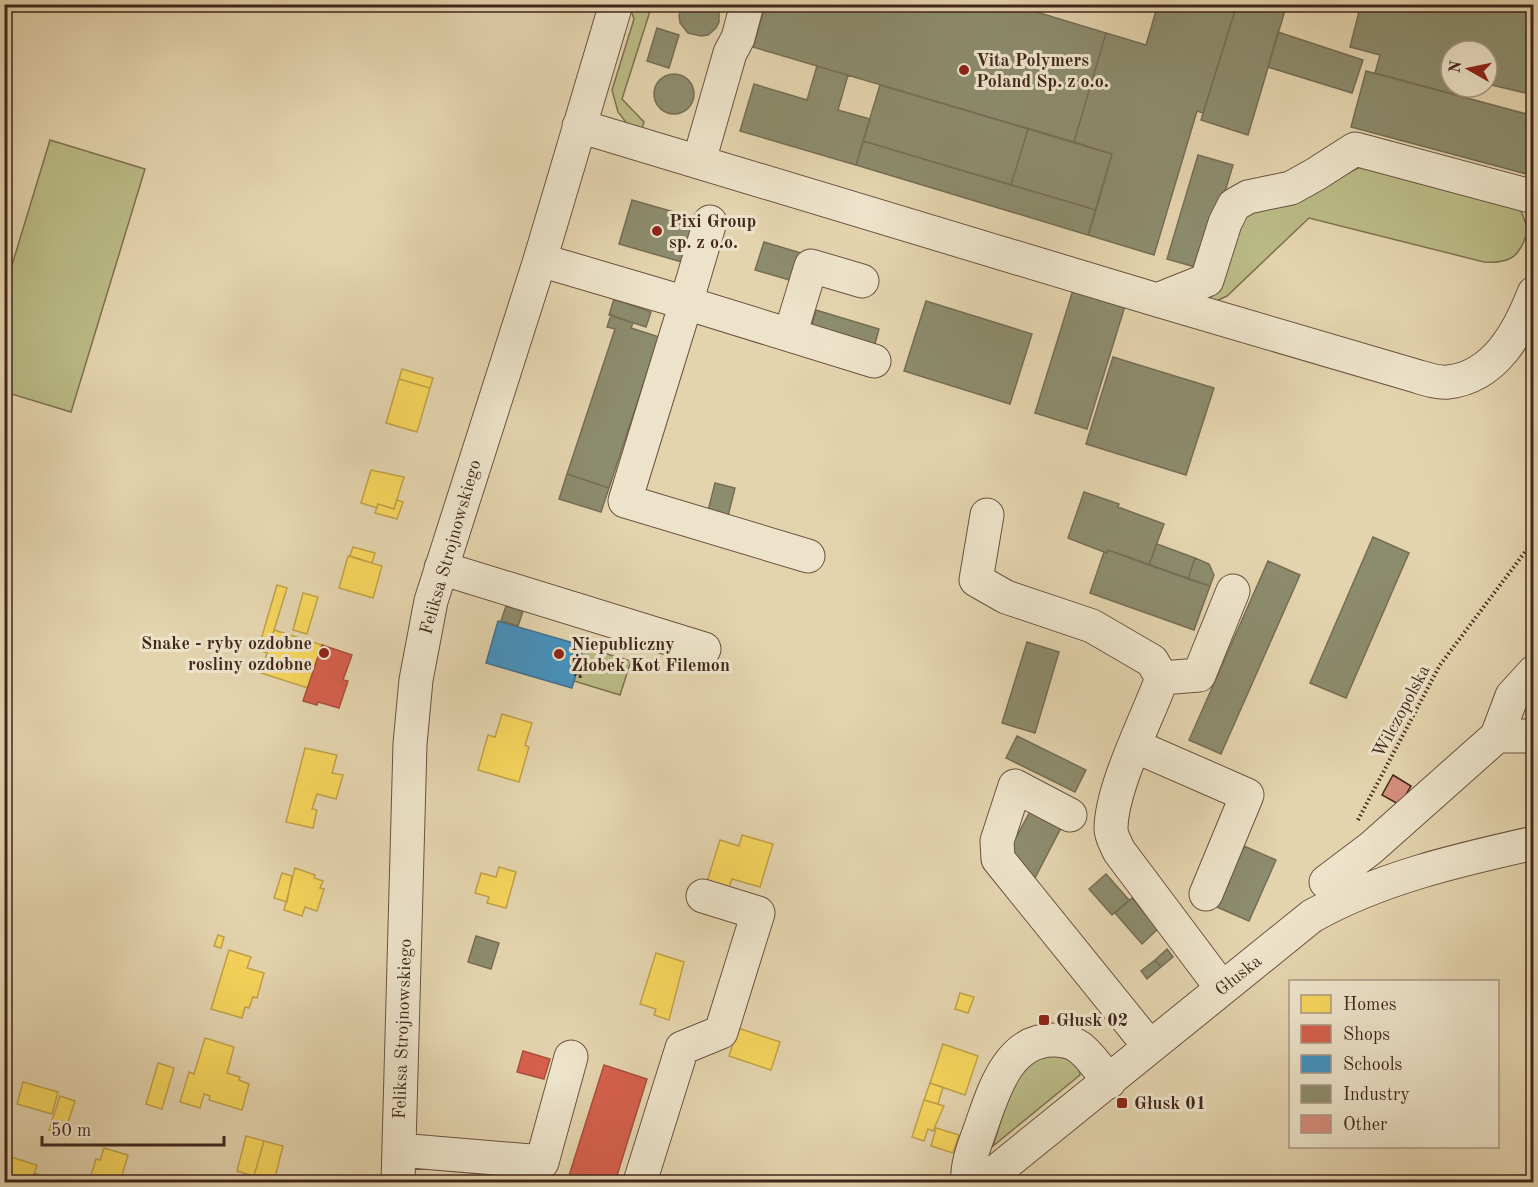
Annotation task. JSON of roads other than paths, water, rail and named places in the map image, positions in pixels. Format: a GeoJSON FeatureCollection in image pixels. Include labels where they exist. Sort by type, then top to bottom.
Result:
{"type":"FeatureCollection","features":[{"type":"Feature","properties":{"kind":"street","name":"Feliksa Strojnowskiego"},"geometry":{"type":"LineString","coordinates":[[398,1182],[410,744],[419,660],[441,568],[540,260],[616,4]]}},
{"type":"Feature","properties":{"kind":"street"},"geometry":{"type":"LineString","coordinates":[[699,161],[730,53],[738,38],[747,4]]}},
{"type":"Feature","properties":{"kind":"street"},"geometry":{"type":"LineString","coordinates":[[579,126],[1157,300],[1436,381],[1448,382],[1472,375],[1490,364],[1516,334],[1533,293]]}},
{"type":"Feature","properties":{"kind":"street"},"geometry":{"type":"LineString","coordinates":[[1157,300],[1207,280],[1225,223],[1234,205],[1248,197],[1291,188],[1355,149],[1533,197]]}},
{"type":"Feature","properties":{"kind":"street"},"geometry":{"type":"LineString","coordinates":[[710,222],[625,501],[808,556]]}},
{"type":"Feature","properties":{"kind":"street"},"geometry":{"type":"LineString","coordinates":[[540,260],[874,361]]}},
{"type":"Feature","properties":{"kind":"street"},"geometry":{"type":"LineString","coordinates":[[790,335],[811,266],[862,281]]}},
{"type":"Feature","properties":{"kind":"street"},"geometry":{"type":"LineString","coordinates":[[987,515],[976,580],[1006,597],[1092,626],[1152,661],[1162,678]]}},
{"type":"Feature","properties":{"kind":"street"},"geometry":{"type":"LineString","coordinates":[[441,568],[704,649]]}},
{"type":"Feature","properties":{"kind":"street"},"geometry":{"type":"LineString","coordinates":[[1162,678],[1199,675],[1233,591]]}},
{"type":"Feature","properties":{"kind":"street"},"geometry":{"type":"LineString","coordinates":[[1326,882],[1371,848],[1497,736],[1512,696],[1533,672]]}},
{"type":"Feature","properties":{"kind":"street"},"geometry":{"type":"LineString","coordinates":[[1162,678],[1113,808],[1110,832],[1119,851],[1212,975],[1224,987]]}},
{"type":"Feature","properties":{"kind":"street"},"geometry":{"type":"LineString","coordinates":[[1497,736],[1533,736]]}},
{"type":"Feature","properties":{"kind":"street"},"geometry":{"type":"LineString","coordinates":[[1135,746],[1247,795],[1206,894]]}},
{"type":"Feature","properties":{"kind":"street"},"geometry":{"type":"LineString","coordinates":[[1070,815],[1015,786],[997,841],[998,860],[1150,1047]]}},
{"type":"Feature","properties":{"kind":"street","name":"Głuska"},"geometry":{"type":"LineString","coordinates":[[983,1182],[1312,916],[1351,897],[1430,869],[1533,843]]}},
{"type":"Feature","properties":{"kind":"street"},"geometry":{"type":"LineString","coordinates":[[640,1182],[682,1048],[721,1032],[758,913],[703,896]]}},
{"type":"Feature","properties":{"kind":"street"},"geometry":{"type":"LineString","coordinates":[[968,1182],[967,1175],[972,1154],[992,1095],[1002,1073],[1026,1047],[1050,1040],[1073,1043],[1081,1048],[1109,1082]]}},
{"type":"Feature","properties":{"kind":"street"},"geometry":{"type":"LineString","coordinates":[[399,1150],[542,1172],[571,1057]]}},
{"type":"Feature","properties":{"kind":"place","name":"Vita Polymers Poland Sp. z o.o."},"geometry":{"type":"Point","coordinates":[964,70]}},
{"type":"Feature","properties":{"kind":"place","name":"Pixi Group sp. z o.o."},"geometry":{"type":"Point","coordinates":[657,231]}},
{"type":"Feature","properties":{"kind":"place","name":"Snake - ryby ozdobne rosliny ozdobne"},"geometry":{"type":"Point","coordinates":[324,653]}},
{"type":"Feature","properties":{"kind":"place","name":"Niepubliczny Żłobek Kot Filemon"},"geometry":{"type":"Point","coordinates":[559,654]}},
{"type":"Feature","properties":{"kind":"place","name":"Głusk 02"},"geometry":{"type":"Point","coordinates":[1044,1020]}},
{"type":"Feature","properties":{"kind":"place","name":"Głusk 01"},"geometry":{"type":"Point","coordinates":[1122,1103]}}]}
